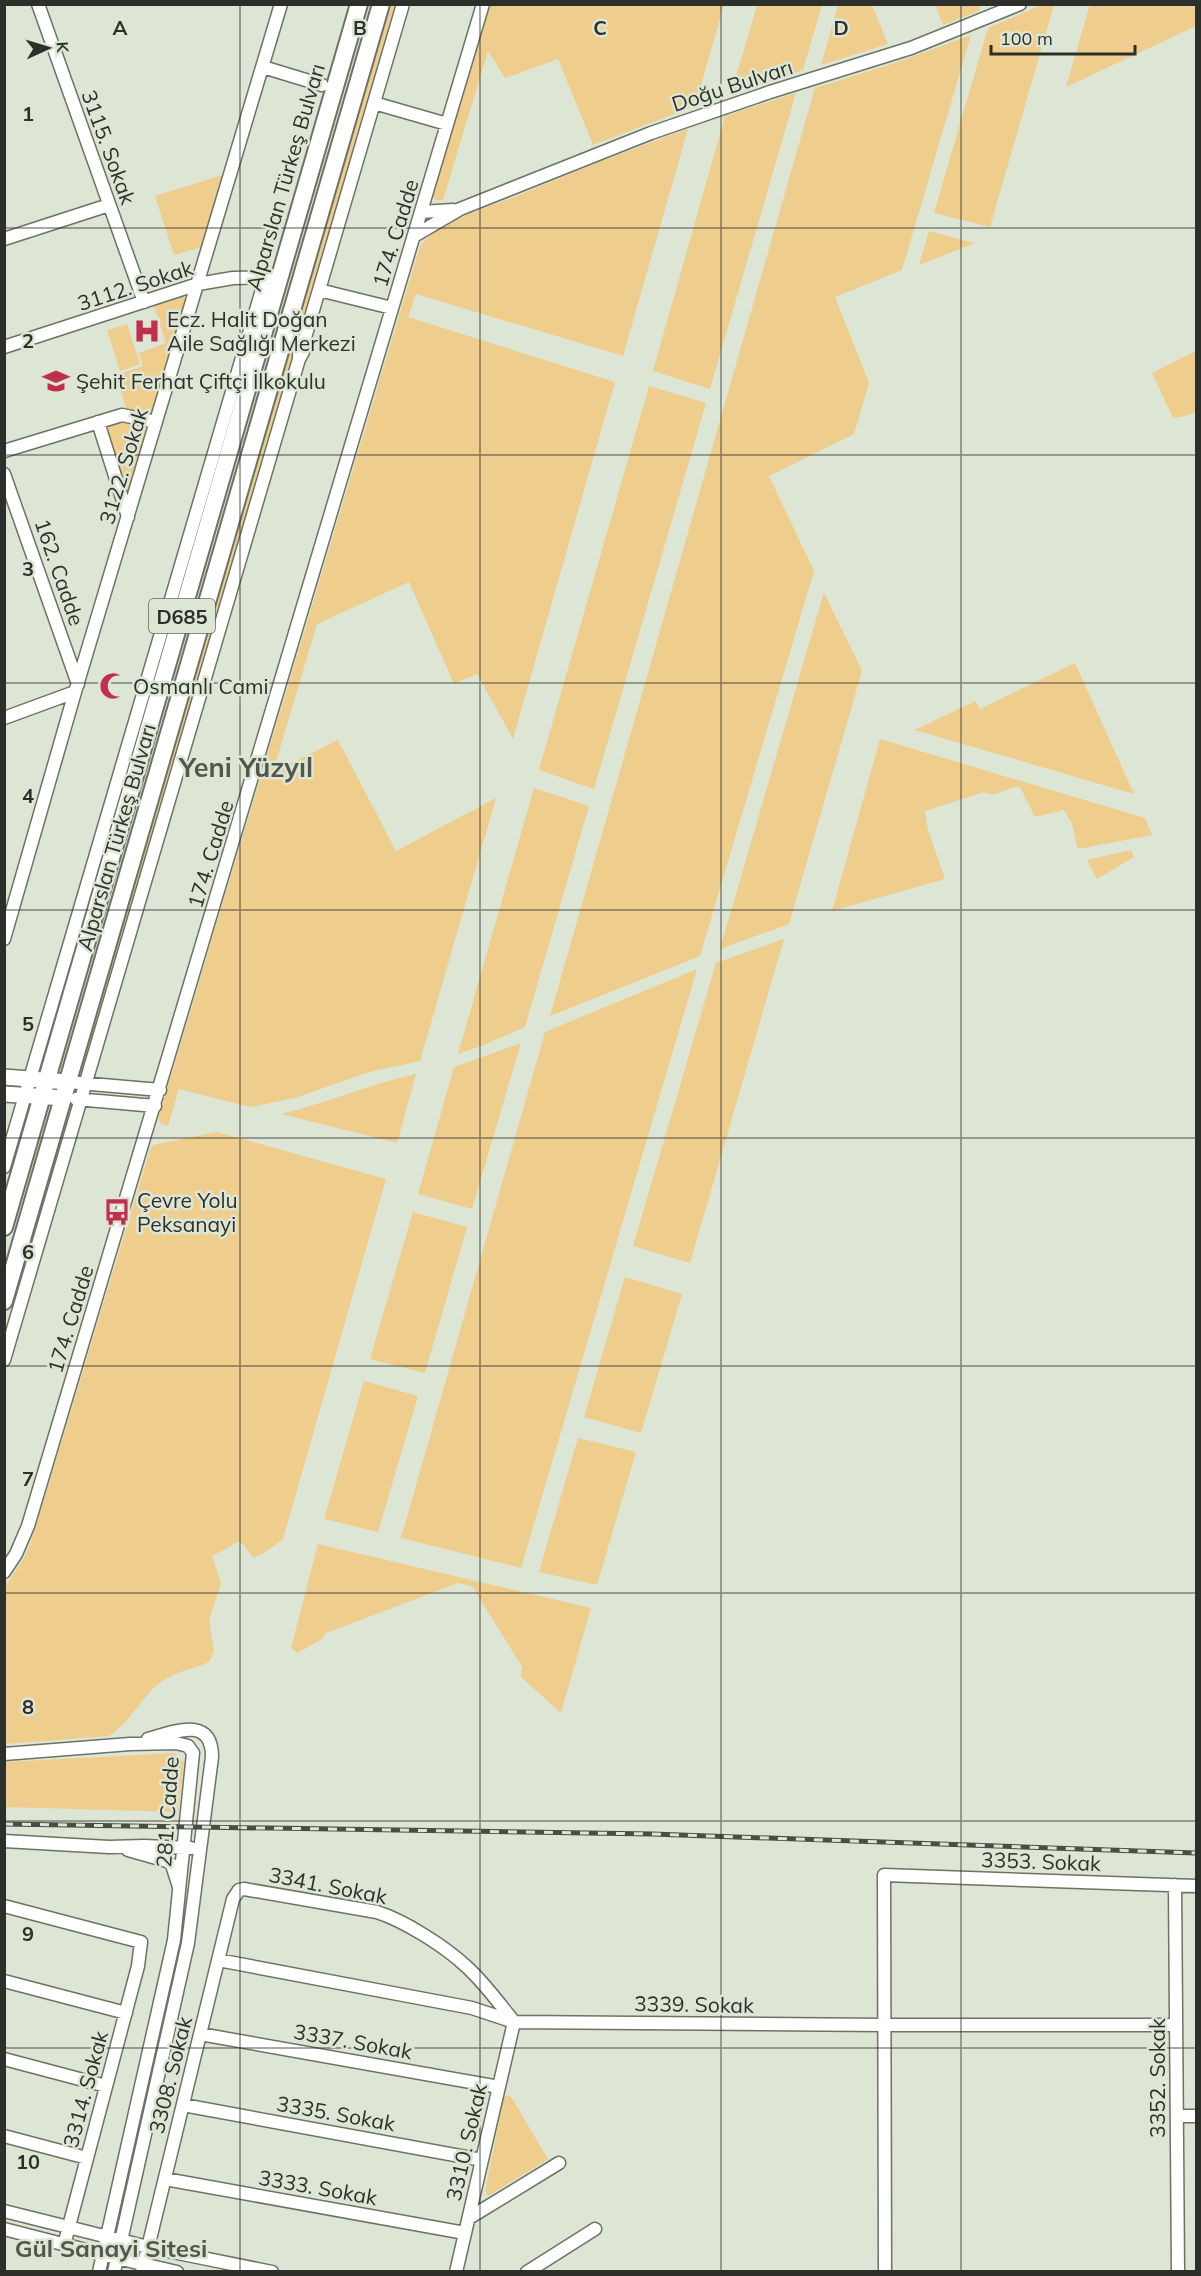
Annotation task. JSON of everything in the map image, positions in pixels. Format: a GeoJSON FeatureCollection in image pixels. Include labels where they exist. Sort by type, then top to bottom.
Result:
{"type":"FeatureCollection","features":[{"type":"Feature","properties":{"kind":"highway","name":"Alparslan Türkeş Bulvarı"},"geometry":{"type":"LineString","coordinates":[[4,1227],[36,1088],[273,277],[359,4]]}},
{"type":"Feature","properties":{"kind":"highway","name":"Alparslan Türkeş Bulvarı"},"geometry":{"type":"LineString","coordinates":[[4,1301],[381,4]]}},
{"type":"Feature","properties":{"kind":"main road"},"geometry":{"type":"LineString","coordinates":[[4,1077],[36,1088]]}},
{"type":"Feature","properties":{"kind":"main road"},"geometry":{"type":"LineString","coordinates":[[4,1094],[36,1088],[66,1090]]}},
{"type":"Feature","properties":{"kind":"street","name":"3115. Sokak"},"geometry":{"type":"LineString","coordinates":[[38,4],[144,302]]}},
{"type":"Feature","properties":{"kind":"street","name":"3122. Sokak"},"geometry":{"type":"LineString","coordinates":[[4,939],[281,4]]}},
{"type":"Feature","properties":{"kind":"street"},"geometry":{"type":"LineString","coordinates":[[4,1360],[299,359],[303,352],[304,341],[403,4]]}},
{"type":"Feature","properties":{"kind":"street","name":"174. Cadde"},"geometry":{"type":"LineString","coordinates":[[4,1572],[16,1554],[28,1526],[483,4]]}},
{"type":"Feature","properties":{"kind":"street","name":"Doğu Bulvarı"},"geometry":{"type":"LineString","coordinates":[[414,236],[459,209],[651,133],[770,92],[911,48],[1020,4]]}},
{"type":"Feature","properties":{"kind":"street"},"geometry":{"type":"LineString","coordinates":[[263,67],[322,85]]}},
{"type":"Feature","properties":{"kind":"street"},"geometry":{"type":"LineString","coordinates":[[374,103],[447,124]]}},
{"type":"Feature","properties":{"kind":"street"},"geometry":{"type":"LineString","coordinates":[[4,239],[110,205]]}},
{"type":"Feature","properties":{"kind":"street","name":"Doğu Bulvarı"},"geometry":{"type":"LineString","coordinates":[[421,212],[459,209]]}},
{"type":"Feature","properties":{"kind":"street","name":"3112. Sokak"},"geometry":{"type":"LineString","coordinates":[[4,347],[198,284],[233,278],[273,277]]}},
{"type":"Feature","properties":{"kind":"street"},"geometry":{"type":"LineString","coordinates":[[319,290],[392,308]]}},
{"type":"Feature","properties":{"kind":"street"},"geometry":{"type":"LineString","coordinates":[[4,451],[122,415],[156,422]]}},
{"type":"Feature","properties":{"kind":"street"},"geometry":{"type":"LineString","coordinates":[[98,422],[128,517]]}},
{"type":"Feature","properties":{"kind":"street","name":"162. Cadde"},"geometry":{"type":"LineString","coordinates":[[4,474],[77,688]]}},
{"type":"Feature","properties":{"kind":"street"},"geometry":{"type":"LineString","coordinates":[[4,718],[77,688]]}},
{"type":"Feature","properties":{"kind":"street"},"geometry":{"type":"LineString","coordinates":[[66,1090],[86,1084],[160,1090]]}},
{"type":"Feature","properties":{"kind":"street"},"geometry":{"type":"LineString","coordinates":[[4,1167],[36,1088]]}},
{"type":"Feature","properties":{"kind":"street"},"geometry":{"type":"LineString","coordinates":[[66,1090],[82,1100],[155,1106]]}},
{"type":"Feature","properties":{"kind":"street","name":"281. Cadde"},"geometry":{"type":"LineString","coordinates":[[114,2271],[186,1952],[212,1757],[207,1738],[201,1732],[190,1729],[130,1744]]}},
{"type":"Feature","properties":{"kind":"street","name":"281. Cadde"},"geometry":{"type":"LineString","coordinates":[[99,2271],[169,1968],[180,1892],[194,1757],[193,1750],[189,1746],[176,1743],[130,1744]]}},
{"type":"Feature","properties":{"kind":"street"},"geometry":{"type":"LineString","coordinates":[[4,1754],[130,1744]]}},
{"type":"Feature","properties":{"kind":"street"},"geometry":{"type":"LineString","coordinates":[[4,1841],[109,1847],[201,1848]]}},
{"type":"Feature","properties":{"kind":"street"},"geometry":{"type":"LineString","coordinates":[[109,1847],[167,1861],[172,1865],[180,1892]]}},
{"type":"Feature","properties":{"kind":"street","name":"3353. Sokak"},"geometry":{"type":"LineString","coordinates":[[884,2025],[884,1875],[1197,1886]]}},
{"type":"Feature","properties":{"kind":"street","name":"3352. Sokak"},"geometry":{"type":"LineString","coordinates":[[1175,1885],[1178,2271]]}},
{"type":"Feature","properties":{"kind":"street","name":"3308. Sokak"},"geometry":{"type":"LineString","coordinates":[[143,2268],[233,1899],[238,1890]]}},
{"type":"Feature","properties":{"kind":"street","name":"3341. Sokak"},"geometry":{"type":"LineString","coordinates":[[238,1890],[261,1892],[391,1916],[470,1969],[514,2022]]}},
{"type":"Feature","properties":{"kind":"street","name":"3314. Sokak"},"geometry":{"type":"LineString","coordinates":[[4,1906],[141,1942],[138,1966],[64,2245]]}},
{"type":"Feature","properties":{"kind":"street","name":"3339. Sokak"},"geometry":{"type":"LineString","coordinates":[[218,1960],[472,2008],[514,2022],[1176,2025]]}},
{"type":"Feature","properties":{"kind":"street"},"geometry":{"type":"LineString","coordinates":[[4,1981],[126,2013]]}},
{"type":"Feature","properties":{"kind":"street","name":"3310. Sokak"},"geometry":{"type":"LineString","coordinates":[[456,2271],[514,2022]]}},
{"type":"Feature","properties":{"kind":"street"},"geometry":{"type":"LineString","coordinates":[[884,2025],[885,2271]]}},
{"type":"Feature","properties":{"kind":"street","name":"3337. Sokak"},"geometry":{"type":"LineString","coordinates":[[200,2034],[499,2087]]}},
{"type":"Feature","properties":{"kind":"street"},"geometry":{"type":"LineString","coordinates":[[4,2059],[106,2086]]}},
{"type":"Feature","properties":{"kind":"street","name":"3335. Sokak"},"geometry":{"type":"LineString","coordinates":[[183,2105],[482,2160]]}},
{"type":"Feature","properties":{"kind":"street"},"geometry":{"type":"LineString","coordinates":[[1177,2116],[1197,2116]]}},
{"type":"Feature","properties":{"kind":"street"},"geometry":{"type":"LineString","coordinates":[[4,2136],[87,2158]]}},
{"type":"Feature","properties":{"kind":"street"},"geometry":{"type":"LineString","coordinates":[[469,2217],[559,2163]]}},
{"type":"Feature","properties":{"kind":"street","name":"3333. Sokak"},"geometry":{"type":"LineString","coordinates":[[165,2179],[465,2233]]}},
{"type":"Feature","properties":{"kind":"street"},"geometry":{"type":"LineString","coordinates":[[4,2211],[121,2241],[272,2271]]}},
{"type":"Feature","properties":{"kind":"street"},"geometry":{"type":"LineString","coordinates":[[4,2229],[117,2258],[143,2268],[177,2271]]}},
{"type":"Feature","properties":{"kind":"street"},"geometry":{"type":"LineString","coordinates":[[527,2271],[594,2229]]}},
{"type":"Feature","properties":{"kind":"shaded area"},"geometry":{"type":"Polygon","coordinates":[[[490,4],[724,5],[695,106],[593,145],[558,59],[505,78],[488,51],[443,200],[436,200],[432,196],[490,4]]]}},
{"type":"Feature","properties":{"kind":"shaded area"},"geometry":{"type":"Polygon","coordinates":[[[1044,4],[1054,5],[990,227],[934,213],[988,28],[1044,4]]]}},
{"type":"Feature","properties":{"kind":"shaded area"},"geometry":{"type":"Polygon","coordinates":[[[1090,4],[1196,5],[1196,26],[1066,87],[1090,4]]]}},
{"type":"Feature","properties":{"kind":"shaded area"},"geometry":{"type":"Polygon","coordinates":[[[390,5],[395,5],[84,1074],[79,1073],[390,5]]]}},
{"type":"Feature","properties":{"kind":"shaded area"},"geometry":{"type":"Polygon","coordinates":[[[757,5],[822,5],[803,70],[731,94],[757,5]]]}},
{"type":"Feature","properties":{"kind":"shaded area"},"geometry":{"type":"Polygon","coordinates":[[[838,5],[872,5],[888,44],[821,65],[838,5]]]}},
{"type":"Feature","properties":{"kind":"shaded area"},"geometry":{"type":"Polygon","coordinates":[[[935,5],[980,5],[979,11],[943,25],[935,5]]]}},
{"type":"Feature","properties":{"kind":"shaded area"},"geometry":{"type":"Polygon","coordinates":[[[971,35],[902,270],[835,297],[869,383],[854,434],[769,476],[814,571],[700,956],[550,1016],[815,88],[895,63],[971,35]]]}},
{"type":"Feature","properties":{"kind":"shaded area"},"geometry":{"type":"Polygon","coordinates":[[[796,93],[710,389],[653,371],[725,116],[796,93]]]}},
{"type":"Feature","properties":{"kind":"shaded area"},"geometry":{"type":"Polygon","coordinates":[[[688,129],[623,356],[416,294],[408,317],[615,382],[513,739],[477,674],[454,684],[409,582],[317,624],[273,772],[338,740],[396,851],[496,798],[420,1061],[369,1072],[295,1098],[250,1107],[179,1089],[168,1126],[160,1123],[158,1119],[420,246],[440,229],[465,216],[688,129]]]}},
{"type":"Feature","properties":{"kind":"shaded area"},"geometry":{"type":"Polygon","coordinates":[[[226,174],[205,246],[174,255],[155,196],[226,174]]]}},
{"type":"Feature","properties":{"kind":"shaded area"},"geometry":{"type":"Polygon","coordinates":[[[929,231],[975,243],[919,265],[929,231]]]}},
{"type":"Feature","properties":{"kind":"shaded area"},"geometry":{"type":"Polygon","coordinates":[[[183,296],[186,300],[151,415],[126,409],[116,375],[143,366],[139,353],[166,343],[154,306],[183,296]]]}},
{"type":"Feature","properties":{"kind":"shaded area"},"geometry":{"type":"Polygon","coordinates":[[[127,324],[140,364],[120,371],[107,330],[127,324]]]}},
{"type":"Feature","properties":{"kind":"shaded area"},"geometry":{"type":"Polygon","coordinates":[[[1196,351],[1196,412],[1173,418],[1152,373],[1196,351]]]}},
{"type":"Feature","properties":{"kind":"shaded area"},"geometry":{"type":"Polygon","coordinates":[[[649,386],[706,403],[594,789],[539,770],[649,386]]]}},
{"type":"Feature","properties":{"kind":"shaded area"},"geometry":{"type":"Polygon","coordinates":[[[124,422],[148,428],[129,494],[125,495],[104,427],[124,422]]]}},
{"type":"Feature","properties":{"kind":"shaded area"},"geometry":{"type":"Polygon","coordinates":[[[824,592],[862,671],[789,924],[720,949],[824,592]]]}},
{"type":"Feature","properties":{"kind":"shaded area"},"geometry":{"type":"Polygon","coordinates":[[[1075,663],[1134,794],[915,730],[975,701],[980,709],[1075,663]]]}},
{"type":"Feature","properties":{"kind":"shaded area"},"geometry":{"type":"Polygon","coordinates":[[[880,739],[1145,818],[1152,835],[1078,849],[1072,824],[1064,810],[1035,817],[1020,787],[992,795],[984,792],[925,811],[928,830],[945,879],[832,911],[880,739]]]}},
{"type":"Feature","properties":{"kind":"shaded area"},"geometry":{"type":"Polygon","coordinates":[[[534,788],[589,806],[525,1027],[458,1054],[534,788]]]}},
{"type":"Feature","properties":{"kind":"shaded area"},"geometry":{"type":"Polygon","coordinates":[[[1131,850],[1134,857],[1097,879],[1087,860],[1131,850]]]}},
{"type":"Feature","properties":{"kind":"shaded area"},"geometry":{"type":"Polygon","coordinates":[[[784,939],[690,1263],[633,1246],[716,963],[784,939]]]}},
{"type":"Feature","properties":{"kind":"shaded area"},"geometry":{"type":"Polygon","coordinates":[[[697,969],[521,1568],[401,1538],[545,1032],[697,969]]]}},
{"type":"Feature","properties":{"kind":"shaded area"},"geometry":{"type":"Polygon","coordinates":[[[521,1043],[472,1209],[418,1194],[454,1067],[521,1043]]]}},
{"type":"Feature","properties":{"kind":"shaded area"},"geometry":{"type":"Polygon","coordinates":[[[416,1074],[397,1143],[281,1114],[382,1083],[416,1074]]]}},
{"type":"Feature","properties":{"kind":"shaded area"},"geometry":{"type":"Polygon","coordinates":[[[67,1116],[71,1117],[5,1345],[5,1330],[67,1116]]]}},
{"type":"Feature","properties":{"kind":"shaded area"},"geometry":{"type":"Polygon","coordinates":[[[217,1132],[386,1179],[283,1539],[253,1558],[243,1544],[238,1542],[212,1556],[221,1583],[209,1620],[214,1651],[209,1662],[172,1675],[161,1682],[124,1724],[109,1736],[5,1744],[5,1587],[24,1558],[31,1542],[150,1150],[153,1145],[217,1132]]]}},
{"type":"Feature","properties":{"kind":"shaded area"},"geometry":{"type":"Polygon","coordinates":[[[413,1212],[467,1227],[425,1373],[370,1359],[413,1212]]]}},
{"type":"Feature","properties":{"kind":"shaded area"},"geometry":{"type":"Polygon","coordinates":[[[625,1277],[682,1294],[641,1433],[584,1417],[625,1277]]]}},
{"type":"Feature","properties":{"kind":"shaded area"},"geometry":{"type":"Polygon","coordinates":[[[364,1381],[418,1396],[378,1532],[324,1519],[364,1381]]]}},
{"type":"Feature","properties":{"kind":"shaded area"},"geometry":{"type":"Polygon","coordinates":[[[578,1438],[636,1452],[597,1585],[539,1572],[578,1438]]]}},
{"type":"Feature","properties":{"kind":"shaded area"},"geometry":{"type":"Polygon","coordinates":[[[318,1544],[591,1608],[561,1713],[521,1677],[522,1667],[472,1586],[458,1583],[326,1633],[322,1639],[297,1653],[291,1648],[318,1544]]]}},
{"type":"Feature","properties":{"kind":"shaded area"},"geometry":{"type":"Polygon","coordinates":[[[174,1753],[184,1762],[178,1812],[5,1807],[5,1762],[174,1753]]]}},
{"type":"Feature","properties":{"kind":"shaded area"},"geometry":{"type":"Polygon","coordinates":[[[510,2095],[548,2159],[488,2196],[485,2191],[504,2096],[510,2095]]]}},
{"type":"Feature","properties":{"kind":"railway"},"geometry":{"type":"LineString","coordinates":[[4,1824],[652,1834],[1196,1853]]}},
{"type":"Feature","properties":{"kind":"place","name":"Ecz. Halit Doğan Aile Sağlığı Merkezi"},"geometry":{"type":"Point","coordinates":[147,331]}},
{"type":"Feature","properties":{"kind":"place","name":"Şehit Ferhat Çiftçi İlkokulu"},"geometry":{"type":"Point","coordinates":[56,381]}},
{"type":"Feature","properties":{"kind":"place","name":"Osmanlı Cami"},"geometry":{"type":"Point","coordinates":[113,686]}},
{"type":"Feature","properties":{"kind":"place","name":"Çevre Yolu Peksanayi"},"geometry":{"type":"Point","coordinates":[117,1212]}},
{"type":"Feature","properties":{"kind":"district","name":"Yeni Yüzyıl"},"geometry":{"type":"Point","coordinates":[246,767]}},
{"type":"Feature","properties":{"kind":"district","name":"Gül Sanayi Sitesi"},"geometry":{"type":"Point","coordinates":[111,2248]}}]}
